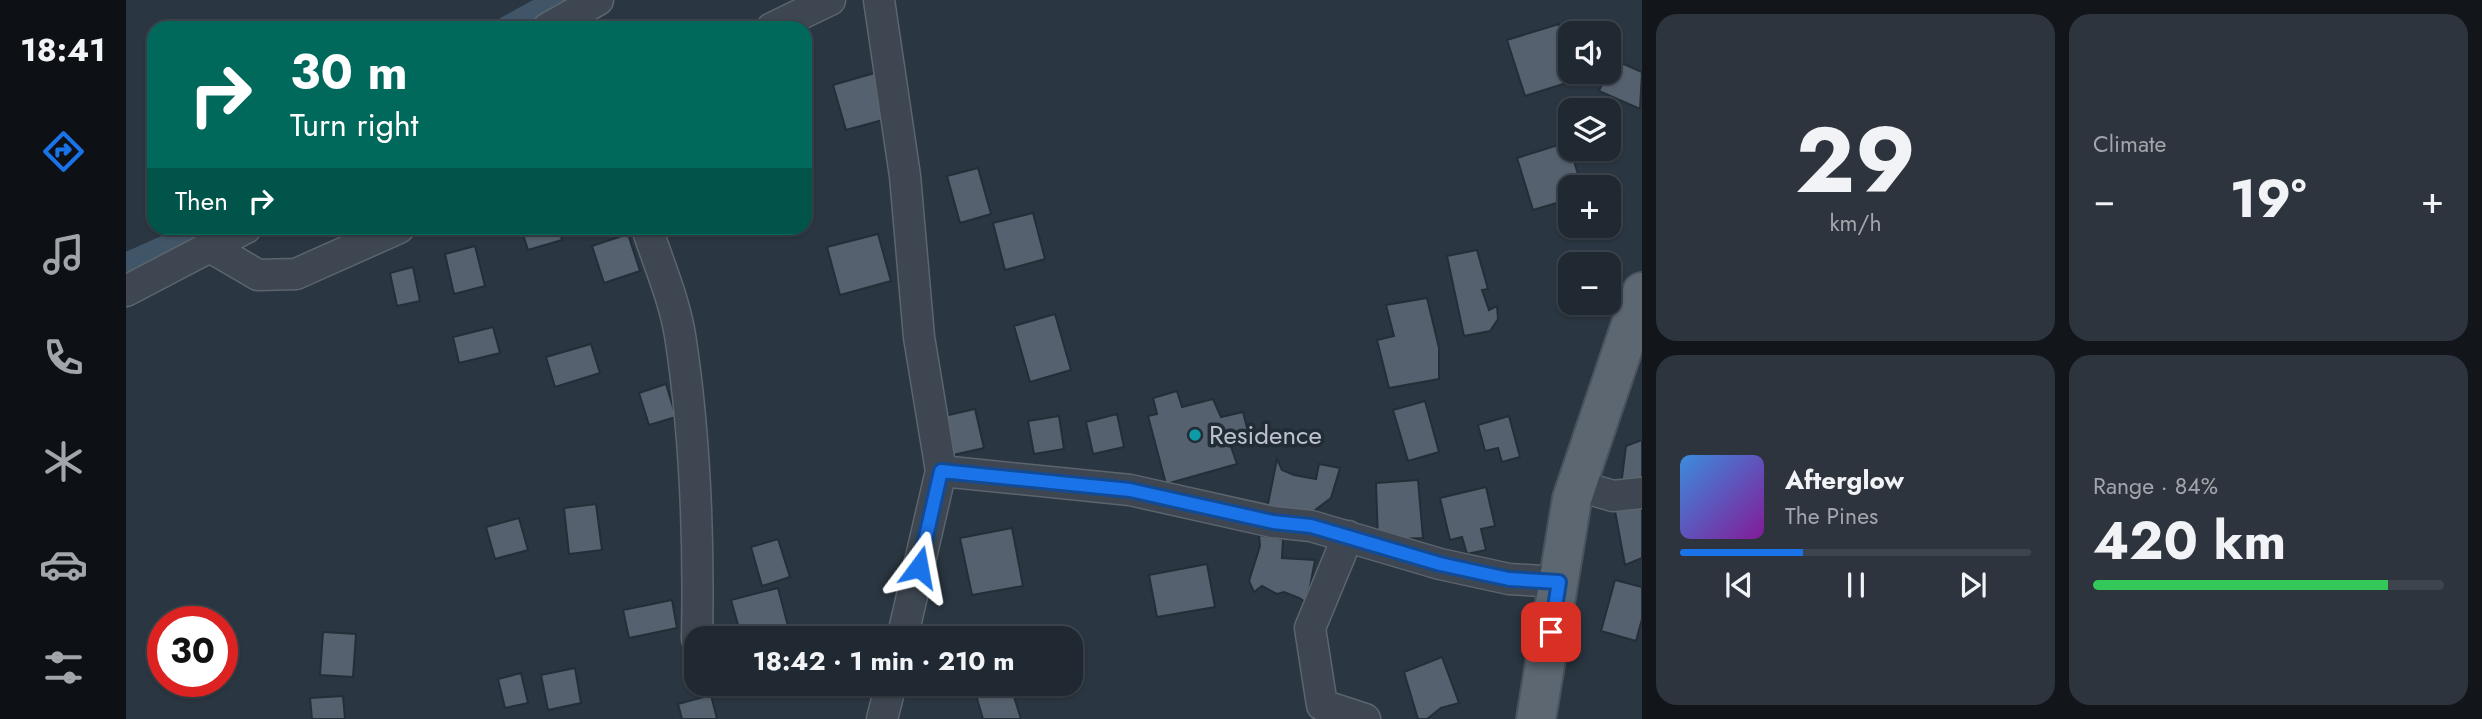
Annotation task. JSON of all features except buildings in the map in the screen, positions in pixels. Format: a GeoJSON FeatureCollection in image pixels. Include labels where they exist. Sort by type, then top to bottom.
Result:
{"type":"FeatureCollection","features":[{"type":"Feature","properties":{"kind":"main road"},"geometry":{"type":"LineString","coordinates":[[1536,719],[1576,485],[1642,292]]}},
{"type":"Feature","properties":{"kind":"street"},"geometry":{"type":"LineString","coordinates":[[786,21],[830,0]]}},
{"type":"Feature","properties":{"kind":"street"},"geometry":{"type":"LineString","coordinates":[[879,0],[905,176],[919,337],[941,471],[905,626]]}},
{"type":"Feature","properties":{"kind":"street"},"geometry":{"type":"LineString","coordinates":[[562,21],[589,8]]}},
{"type":"Feature","properties":{"kind":"street"},"geometry":{"type":"LineString","coordinates":[[126,291],[233,235]]}},
{"type":"Feature","properties":{"kind":"street"},"geometry":{"type":"LineString","coordinates":[[210,247],[258,275],[296,274],[383,235]]}},
{"type":"Feature","properties":{"kind":"street"},"geometry":{"type":"LineString","coordinates":[[649,235],[680,332],[694,489],[698,576],[696,626]]}},
{"type":"Feature","properties":{"kind":"street"},"geometry":{"type":"LineString","coordinates":[[941,471],[1130,490],[1273,522],[1311,526],[1440,564],[1509,579],[1559,582]]}},
{"type":"Feature","properties":{"kind":"street"},"geometry":{"type":"LineString","coordinates":[[1576,485],[1614,496],[1642,493]]}},
{"type":"Feature","properties":{"kind":"street"},"geometry":{"type":"LineString","coordinates":[[1348,536],[1310,628],[1322,705],[1365,719]]}},
{"type":"Feature","properties":{"kind":"street"},"geometry":{"type":"LineString","coordinates":[[882,719],[888,696]]}},
{"type":"Feature","properties":{"kind":"waterway"},"geometry":{"type":"LineString","coordinates":[[520,21],[558,0]]}},
{"type":"Feature","properties":{"kind":"waterway"},"geometry":{"type":"LineString","coordinates":[[126,265],[193,235]]}},
{"type":"Feature","properties":{"kind":"place","name":"Residence"},"geometry":{"type":"Point","coordinates":[1195,435]}},
{"type":"Feature","properties":{"kind":"route"},"geometry":{"type":"LineString","coordinates":[[919,567],[941,471],[1130,490],[1182,504],[1238,512],[1273,522],[1311,526],[1440,564],[1509,579],[1559,582],[1551,632]]}}]}
